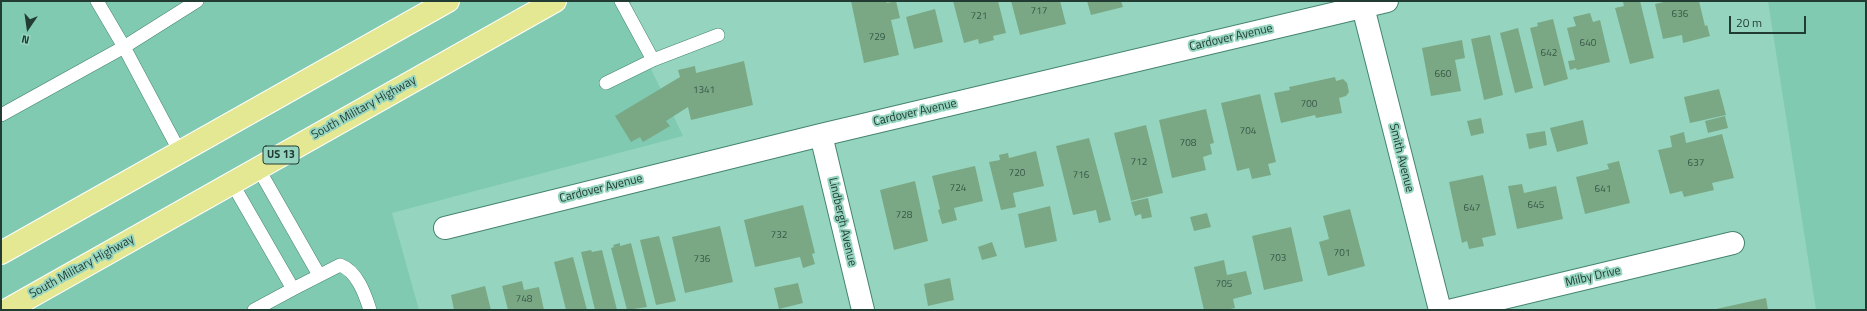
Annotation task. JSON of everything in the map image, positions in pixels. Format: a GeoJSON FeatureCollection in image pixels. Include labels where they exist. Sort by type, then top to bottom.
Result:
{"type":"FeatureCollection","features":[{"type":"Feature","properties":{"kind":"main road"},"geometry":{"type":"LineString","coordinates":[[1,253],[448,1]]}},
{"type":"Feature","properties":{"kind":"main road","name":"South Military Highway"},"geometry":{"type":"LineString","coordinates":[[7,310],[555,1]]}},
{"type":"Feature","properties":{"kind":"street","name":"Cardover Avenue"},"geometry":{"type":"LineString","coordinates":[[445,228],[821,135],[1387,1]]}},
{"type":"Feature","properties":{"kind":"street","name":"Smith Avenue"},"geometry":{"type":"LineString","coordinates":[[1363,7],[1440,310]]}},
{"type":"Feature","properties":{"kind":"street","name":"Lindbergh Avenue"},"geometry":{"type":"LineString","coordinates":[[821,135],[863,310]]}},
{"type":"Feature","properties":{"kind":"street","name":"Milby Drive"},"geometry":{"type":"LineString","coordinates":[[1453,310],[1733,243]]}},
{"type":"Feature","properties":{"kind":"lane"},"geometry":{"type":"LineString","coordinates":[[97,1],[124,46],[180,152]]}},
{"type":"Feature","properties":{"kind":"lane"},"geometry":{"type":"LineString","coordinates":[[1,115],[124,46],[197,1]]}},
{"type":"Feature","properties":{"kind":"lane"},"geometry":{"type":"LineString","coordinates":[[620,1],[653,60]]}},
{"type":"Feature","properties":{"kind":"lane"},"geometry":{"type":"LineString","coordinates":[[606,83],[653,60],[718,35]]}},
{"type":"Feature","properties":{"kind":"lane"},"geometry":{"type":"LineString","coordinates":[[258,168],[319,275]]}},
{"type":"Feature","properties":{"kind":"lane"},"geometry":{"type":"LineString","coordinates":[[232,183],[293,289]]}},
{"type":"Feature","properties":{"kind":"lane"},"geometry":{"type":"LineString","coordinates":[[254,310],[337,265],[344,267],[354,276],[364,293],[370,310]]}},
{"type":"Feature","properties":{"kind":"shaded area"},"geometry":{"type":"Polygon","coordinates":[[[1,1],[634,1],[622,8],[683,136],[392,213],[419,310],[1,310],[1,1]]]}},
{"type":"Feature","properties":{"kind":"shaded area"},"geometry":{"type":"Polygon","coordinates":[[[1768,1],[1866,1],[1866,310],[1816,310],[1768,1]]]}},
{"type":"Feature","properties":{"kind":"building"},"geometry":{"type":"Polygon","coordinates":[[[851,1],[886,1],[887,3],[896,1],[900,18],[891,20],[899,55],[864,63],[851,1]]]}},
{"type":"Feature","properties":{"kind":"building"},"geometry":{"type":"Polygon","coordinates":[[[953,1],[998,1],[1006,33],[993,36],[994,40],[979,44],[978,39],[964,43],[953,1]]]}},
{"type":"Feature","properties":{"kind":"building"},"geometry":{"type":"Polygon","coordinates":[[[1011,1],[1060,1],[1066,24],[1020,35],[1011,1]]]}},
{"type":"Feature","properties":{"kind":"building"},"geometry":{"type":"Polygon","coordinates":[[[1087,1],[1121,1],[1123,7],[1091,15],[1087,1]]]}},
{"type":"Feature","properties":{"kind":"building"},"geometry":{"type":"Polygon","coordinates":[[[1640,1],[1654,58],[1630,64],[1615,8],[1624,6],[1623,2],[1640,1]]]}},
{"type":"Feature","properties":{"kind":"building"},"geometry":{"type":"Polygon","coordinates":[[[1668,1],[1699,1],[1705,26],[1707,25],[1710,36],[1683,43],[1682,35],[1663,39],[1655,4],[1668,1]]]}},
{"type":"Feature","properties":{"kind":"building"},"geometry":{"type":"Polygon","coordinates":[[[935,9],[943,42],[914,49],[906,17],[935,9]]]}},
{"type":"Feature","properties":{"kind":"building"},"geometry":{"type":"Polygon","coordinates":[[[1590,13],[1593,22],[1600,20],[1610,62],[1577,70],[1576,68],[1570,70],[1568,61],[1575,60],[1567,28],[1576,26],[1573,17],[1590,13]]]}},
{"type":"Feature","properties":{"kind":"building"},"geometry":{"type":"Polygon","coordinates":[[[1553,19],[1568,79],[1544,86],[1530,28],[1538,26],[1537,23],[1553,19]]]}},
{"type":"Feature","properties":{"kind":"building"},"geometry":{"type":"Polygon","coordinates":[[[1518,28],[1533,88],[1515,93],[1500,33],[1518,28]]]}},
{"type":"Feature","properties":{"kind":"building"},"geometry":{"type":"Polygon","coordinates":[[[1490,35],[1503,95],[1484,100],[1471,39],[1490,35]]]}},
{"type":"Feature","properties":{"kind":"building"},"geometry":{"type":"Polygon","coordinates":[[[1462,40],[1465,58],[1455,60],[1461,91],[1431,96],[1422,48],[1462,40]]]}},
{"type":"Feature","properties":{"kind":"building"},"geometry":{"type":"Polygon","coordinates":[[[744,61],[753,105],[691,120],[688,107],[666,121],[670,126],[643,142],[640,137],[631,142],[615,116],[680,77],[678,70],[695,66],[696,73],[744,61]]]}},
{"type":"Feature","properties":{"kind":"building"},"geometry":{"type":"Polygon","coordinates":[[[1335,77],[1336,81],[1343,79],[1347,83],[1349,92],[1346,96],[1339,98],[1342,113],[1316,118],[1315,115],[1281,123],[1274,93],[1290,90],[1289,87],[1335,77]]]}},
{"type":"Feature","properties":{"kind":"building"},"geometry":{"type":"Polygon","coordinates":[[[1719,89],[1726,115],[1690,123],[1684,97],[1719,89]]]}},
{"type":"Feature","properties":{"kind":"building"},"geometry":{"type":"Polygon","coordinates":[[[1260,94],[1276,162],[1268,164],[1271,175],[1252,179],[1249,168],[1237,171],[1221,103],[1260,94]]]}},
{"type":"Feature","properties":{"kind":"building"},"geometry":{"type":"Polygon","coordinates":[[[1206,109],[1214,143],[1210,144],[1212,154],[1203,157],[1206,170],[1172,178],[1159,120],[1206,109]]]}},
{"type":"Feature","properties":{"kind":"building"},"geometry":{"type":"Polygon","coordinates":[[[1725,116],[1728,128],[1708,133],[1705,121],[1725,116]]]}},
{"type":"Feature","properties":{"kind":"building"},"geometry":{"type":"Polygon","coordinates":[[[1481,118],[1484,133],[1471,136],[1467,121],[1481,118]]]}},
{"type":"Feature","properties":{"kind":"building"},"geometry":{"type":"Polygon","coordinates":[[[1583,120],[1588,144],[1557,152],[1550,128],[1583,120]]]}},
{"type":"Feature","properties":{"kind":"building"},"geometry":{"type":"Polygon","coordinates":[[[1146,125],[1163,193],[1131,201],[1114,133],[1146,125]]]}},
{"type":"Feature","properties":{"kind":"building"},"geometry":{"type":"Polygon","coordinates":[[[1545,131],[1547,145],[1529,149],[1526,134],[1545,131]]]}},
{"type":"Feature","properties":{"kind":"building"},"geometry":{"type":"Polygon","coordinates":[[[1684,132],[1686,143],[1722,134],[1734,178],[1712,183],[1714,190],[1684,197],[1682,191],[1670,194],[1658,150],[1672,147],[1670,136],[1684,132]]]}},
{"type":"Feature","properties":{"kind":"building"},"geometry":{"type":"Polygon","coordinates":[[[1089,138],[1111,220],[1099,223],[1096,210],[1073,215],[1056,146],[1089,138]]]}},
{"type":"Feature","properties":{"kind":"building"},"geometry":{"type":"Polygon","coordinates":[[[1036,151],[1044,186],[1013,193],[1016,207],[1001,210],[989,162],[1000,160],[999,155],[1008,153],[1009,158],[1036,151]]]}},
{"type":"Feature","properties":{"kind":"building"},"geometry":{"type":"Polygon","coordinates":[[[1619,161],[1630,203],[1585,214],[1576,177],[1609,169],[1607,164],[1619,161]]]}},
{"type":"Feature","properties":{"kind":"building"},"geometry":{"type":"Polygon","coordinates":[[[975,166],[983,201],[954,208],[957,220],[942,224],[932,176],[975,166]]]}},
{"type":"Feature","properties":{"kind":"building"},"geometry":{"type":"Polygon","coordinates":[[[1483,175],[1496,235],[1482,238],[1484,246],[1469,249],[1467,241],[1462,243],[1449,182],[1483,175]]]}},
{"type":"Feature","properties":{"kind":"building"},"geometry":{"type":"Polygon","coordinates":[[[915,181],[928,241],[894,250],[880,190],[915,181]]]}},
{"type":"Feature","properties":{"kind":"building"},"geometry":{"type":"Polygon","coordinates":[[[1522,184],[1524,193],[1556,186],[1563,219],[1517,229],[1508,186],[1522,184]]]}},
{"type":"Feature","properties":{"kind":"building"},"geometry":{"type":"Polygon","coordinates":[[[1148,198],[1152,217],[1142,219],[1141,214],[1135,216],[1131,202],[1148,198]]]}},
{"type":"Feature","properties":{"kind":"building"},"geometry":{"type":"Polygon","coordinates":[[[803,205],[815,253],[812,254],[815,264],[803,268],[800,257],[755,267],[744,220],[803,205]]]}},
{"type":"Feature","properties":{"kind":"building"},"geometry":{"type":"Polygon","coordinates":[[[1050,206],[1057,241],[1025,248],[1018,214],[1050,206]]]}},
{"type":"Feature","properties":{"kind":"building"},"geometry":{"type":"Polygon","coordinates":[[[1350,209],[1365,266],[1328,276],[1319,242],[1329,239],[1323,216],[1350,209]]]}},
{"type":"Feature","properties":{"kind":"building"},"geometry":{"type":"Polygon","coordinates":[[[1207,213],[1211,227],[1194,231],[1190,217],[1207,213]]]}},
{"type":"Feature","properties":{"kind":"building"},"geometry":{"type":"Polygon","coordinates":[[[720,226],[733,282],[685,293],[672,237],[720,226]]]}},
{"type":"Feature","properties":{"kind":"building"},"geometry":{"type":"Polygon","coordinates":[[[1291,227],[1303,281],[1264,290],[1252,236],[1291,227]]]}},
{"type":"Feature","properties":{"kind":"building"},"geometry":{"type":"Polygon","coordinates":[[[659,236],[676,301],[656,305],[640,240],[659,236]]]}},
{"type":"Feature","properties":{"kind":"building"},"geometry":{"type":"Polygon","coordinates":[[[992,242],[997,256],[982,260],[978,247],[992,242]]]}},
{"type":"Feature","properties":{"kind":"building"},"geometry":{"type":"Polygon","coordinates":[[[620,243],[620,246],[631,243],[647,307],[627,310],[611,248],[614,247],[613,245],[620,243]]]}},
{"type":"Feature","properties":{"kind":"building"},"geometry":{"type":"Polygon","coordinates":[[[591,250],[592,252],[602,250],[617,310],[595,310],[581,252],[591,250]]]}},
{"type":"Feature","properties":{"kind":"building"},"geometry":{"type":"Polygon","coordinates":[[[573,257],[587,310],[566,310],[554,262],[573,257]]]}},
{"type":"Feature","properties":{"kind":"building"},"geometry":{"type":"Polygon","coordinates":[[[1224,260],[1227,275],[1246,271],[1252,294],[1233,299],[1235,308],[1225,310],[1204,310],[1194,267],[1224,260]]]}},
{"type":"Feature","properties":{"kind":"building"},"geometry":{"type":"Polygon","coordinates":[[[950,278],[954,300],[928,306],[924,284],[950,278]]]}},
{"type":"Feature","properties":{"kind":"building"},"geometry":{"type":"Polygon","coordinates":[[[522,281],[524,290],[539,287],[544,310],[508,310],[502,286],[522,281]]]}},
{"type":"Feature","properties":{"kind":"building"},"geometry":{"type":"Polygon","coordinates":[[[798,283],[803,303],[779,309],[774,288],[798,283]]]}},
{"type":"Feature","properties":{"kind":"building"},"geometry":{"type":"Polygon","coordinates":[[[485,286],[491,310],[454,310],[451,295],[485,286]]]}},
{"type":"Feature","properties":{"kind":"building"},"geometry":{"type":"Polygon","coordinates":[[[1766,298],[1768,310],[1716,310],[1716,309],[1766,298]]]}}]}
